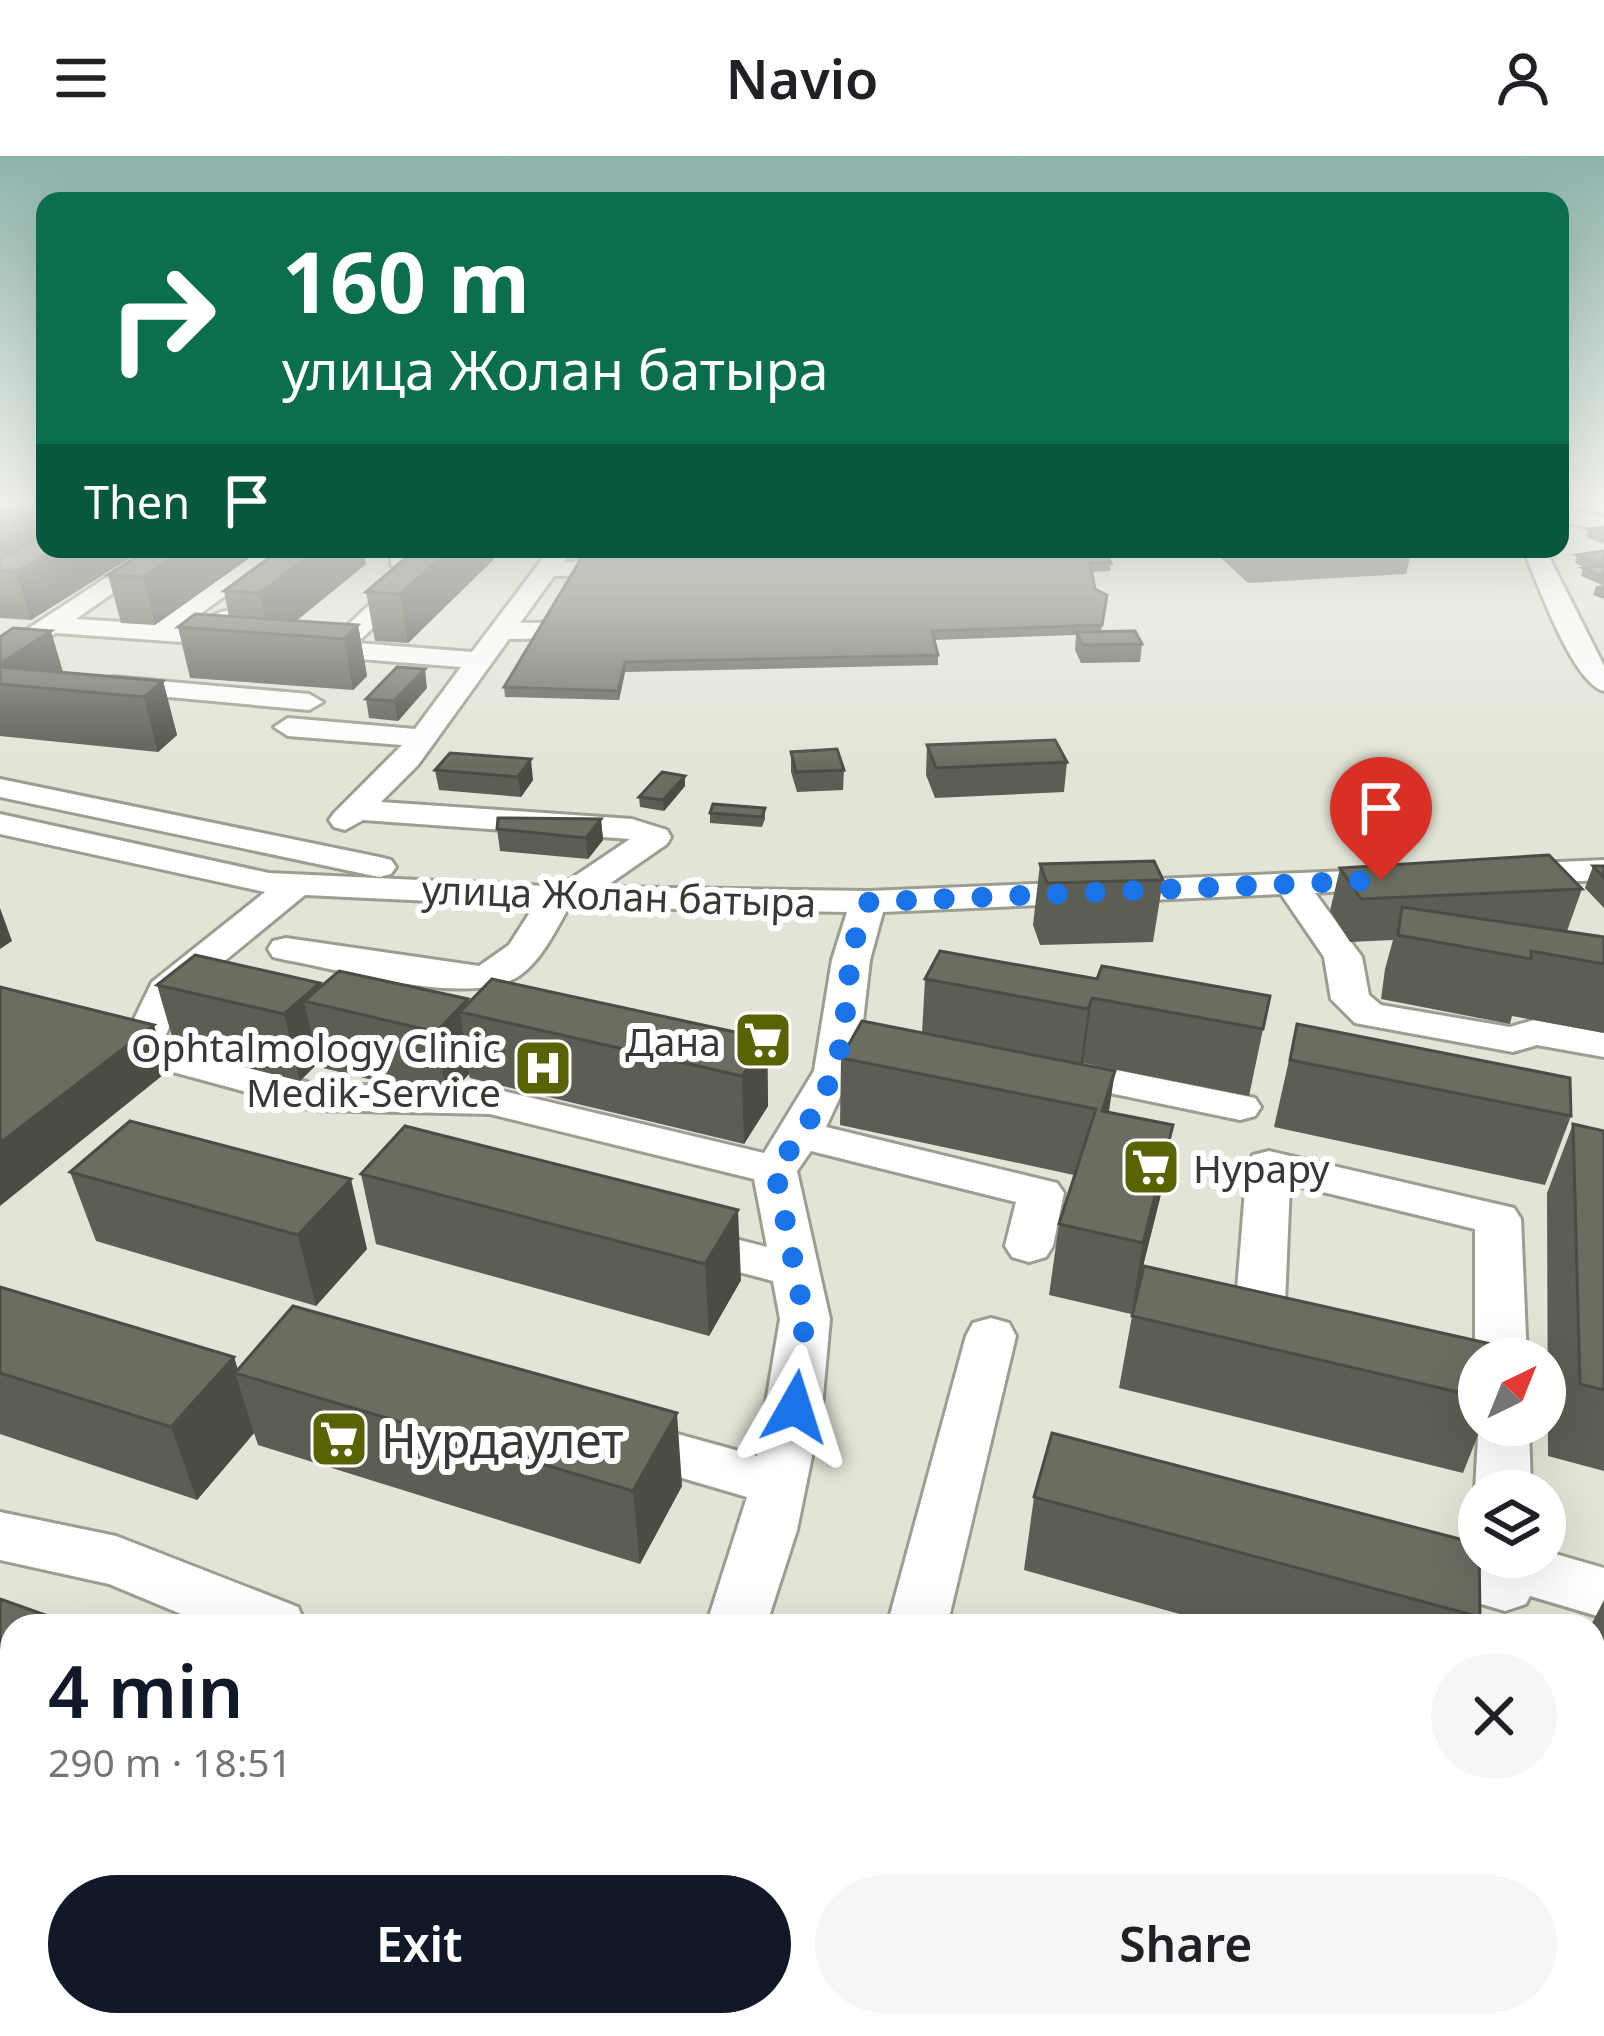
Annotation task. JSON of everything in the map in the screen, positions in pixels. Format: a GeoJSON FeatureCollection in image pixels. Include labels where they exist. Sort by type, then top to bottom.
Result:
{"type":"FeatureCollection","features":[{"type":"Feature","properties":{"kind":"street"},"geometry":{"type":"LineString","coordinates":[[0,659],[103,590]]}},
{"type":"Feature","properties":{"kind":"street"},"geometry":{"type":"LineString","coordinates":[[157,633],[218,590]]}},
{"type":"Feature","properties":{"kind":"street"},"geometry":{"type":"LineString","coordinates":[[399,590],[335,650],[479,661]]}},
{"type":"Feature","properties":{"kind":"street"},"geometry":{"type":"LineString","coordinates":[[532,590],[422,738],[303,870],[166,990],[139,1050],[313,1097],[490,1101],[1041,1193],[1029,1246]]}},
{"type":"Feature","properties":{"kind":"street"},"geometry":{"type":"LineString","coordinates":[[603,654],[580,654],[583,631],[599,598],[629,590]]}},
{"type":"Feature","properties":{"kind":"street"},"geometry":{"type":"LineString","coordinates":[[1553,590],[1588,664],[1604,683]]}},
{"type":"Feature","properties":{"kind":"street"},"geometry":{"type":"LineString","coordinates":[[0,633],[196,635],[252,602]]}},
{"type":"Feature","properties":{"kind":"street"},"geometry":{"type":"LineString","coordinates":[[1563,611],[1604,621]]}},
{"type":"Feature","properties":{"kind":"street"},"geometry":{"type":"LineString","coordinates":[[501,631],[629,629]]}},
{"type":"Feature","properties":{"kind":"street"},"geometry":{"type":"LineString","coordinates":[[91,683],[309,702],[288,728],[422,738]]}},
{"type":"Feature","properties":{"kind":"street"},"geometry":{"type":"LineString","coordinates":[[100,712],[146,718]]}},
{"type":"Feature","properties":{"kind":"street"},"geometry":{"type":"LineString","coordinates":[[0,788],[303,870]]}},
{"type":"Feature","properties":{"kind":"street"},"geometry":{"type":"LineString","coordinates":[[286,949],[466,979],[493,979],[510,967],[558,896],[656,837],[632,829],[355,810]]}},
{"type":"Feature","properties":{"kind":"street","name":"улица Жолан батыра"},"geometry":{"type":"LineString","coordinates":[[0,824],[303,870],[558,896],[869,902],[1425,878]]}},
{"type":"Feature","properties":{"kind":"street"},"geometry":{"type":"LineString","coordinates":[[1470,876],[1604,870]]}},
{"type":"Feature","properties":{"kind":"street"},"geometry":{"type":"LineString","coordinates":[[1292,884],[1342,957],[1350,999],[1370,1016],[1513,1040],[1534,1032],[1604,1045]]}},
{"type":"Feature","properties":{"kind":"street"},"geometry":{"type":"LineString","coordinates":[[740,1614],[778,1484],[795,1407],[805,1319],[777,1197],[788,1152],[862,1050],[853,935],[869,902]]}},
{"type":"Feature","properties":{"kind":"street"},"geometry":{"type":"LineString","coordinates":[[1022,1084],[1067,1094],[1101,1079],[1240,1107]]}},
{"type":"Feature","properties":{"kind":"street"},"geometry":{"type":"LineString","coordinates":[[1326,1330],[1261,1315],[1268,1165],[1498,1219],[1482,1338]]}},
{"type":"Feature","properties":{"kind":"street"},"geometry":{"type":"LineString","coordinates":[[639,1230],[797,1271]]}},
{"type":"Feature","properties":{"kind":"street"},"geometry":{"type":"LineString","coordinates":[[920,1614],[991,1336]]}},
{"type":"Feature","properties":{"kind":"street"},"geometry":{"type":"LineString","coordinates":[[576,1426],[778,1484]]}},
{"type":"Feature","properties":{"kind":"street"},"geometry":{"type":"LineString","coordinates":[[0,1536],[116,1561],[246,1614]]}},
{"type":"Feature","properties":{"kind":"street"},"geometry":{"type":"LineString","coordinates":[[1372,1550],[1505,1583],[1604,1593]]}},
{"type":"Feature","properties":{"kind":"building"},"geometry":{"type":"Polygon","coordinates":[[[369,590],[405,590],[400,594],[369,590]]]}},
{"type":"Feature","properties":{"kind":"building"},"geometry":{"type":"Polygon","coordinates":[[[563,590],[1096,590],[1107,595],[1102,625],[932,631],[938,655],[625,662],[618,691],[504,687],[563,590]]]}},
{"type":"Feature","properties":{"kind":"building"},"geometry":{"type":"Polygon","coordinates":[[[195,614],[358,625],[344,639],[178,627],[195,614]]]}},
{"type":"Feature","properties":{"kind":"building"},"geometry":{"type":"Polygon","coordinates":[[[13,628],[51,631],[0,664],[0,637],[13,628]]]}},
{"type":"Feature","properties":{"kind":"building"},"geometry":{"type":"Polygon","coordinates":[[[1135,631],[1142,644],[1083,645],[1076,632],[1135,631]]]}},
{"type":"Feature","properties":{"kind":"building"},"geometry":{"type":"Polygon","coordinates":[[[0,667],[163,681],[144,697],[0,684],[0,667]]]}},
{"type":"Feature","properties":{"kind":"building"},"geometry":{"type":"Polygon","coordinates":[[[397,667],[425,669],[394,701],[366,699],[397,667]]]}},
{"type":"Feature","properties":{"kind":"building"},"geometry":{"type":"Polygon","coordinates":[[[1055,740],[1067,762],[936,768],[927,745],[1055,740]]]}},
{"type":"Feature","properties":{"kind":"building"},"geometry":{"type":"Polygon","coordinates":[[[837,749],[844,770],[796,772],[791,752],[837,749]]]}},
{"type":"Feature","properties":{"kind":"building"},"geometry":{"type":"Polygon","coordinates":[[[450,753],[531,759],[518,777],[435,770],[450,753]]]}},
{"type":"Feature","properties":{"kind":"building"},"geometry":{"type":"Polygon","coordinates":[[[662,772],[685,776],[663,800],[639,797],[662,772]]]}},
{"type":"Feature","properties":{"kind":"building"},"geometry":{"type":"Polygon","coordinates":[[[713,804],[765,808],[762,817],[710,813],[713,804]]]}},
{"type":"Feature","properties":{"kind":"building"},"geometry":{"type":"Polygon","coordinates":[[[498,818],[601,819],[586,838],[497,829],[498,818]]]}},
{"type":"Feature","properties":{"kind":"building"},"geometry":{"type":"Polygon","coordinates":[[[1549,855],[1582,889],[1361,899],[1340,868],[1549,855]]]}},
{"type":"Feature","properties":{"kind":"building"},"geometry":{"type":"Polygon","coordinates":[[[1154,861],[1163,880],[1047,883],[1040,864],[1154,861]]]}},
{"type":"Feature","properties":{"kind":"building"},"geometry":{"type":"Polygon","coordinates":[[[1402,907],[1604,937],[1604,964],[1531,951],[1531,959],[1398,935],[1402,907]]]}},
{"type":"Feature","properties":{"kind":"building"},"geometry":{"type":"Polygon","coordinates":[[[940,951],[1097,979],[1102,966],[1270,996],[1263,1029],[1092,998],[1088,1009],[925,979],[940,951]]]}},
{"type":"Feature","properties":{"kind":"building"},"geometry":{"type":"Polygon","coordinates":[[[195,955],[320,983],[284,1014],[157,985],[195,955]]]}},
{"type":"Feature","properties":{"kind":"building"},"geometry":{"type":"Polygon","coordinates":[[[339,971],[468,999],[436,1032],[304,1001],[339,971]]]}},
{"type":"Feature","properties":{"kind":"building"},"geometry":{"type":"Polygon","coordinates":[[[492,979],[767,1039],[742,1076],[460,1012],[492,979]]]}},
{"type":"Feature","properties":{"kind":"building"},"geometry":{"type":"Polygon","coordinates":[[[0,987],[154,1025],[0,1143],[0,987]]]}},
{"type":"Feature","properties":{"kind":"building"},"geometry":{"type":"Polygon","coordinates":[[[862,1021],[1115,1071],[1102,1111],[1173,1125],[1143,1243],[1059,1224],[1096,1109],[841,1058],[862,1021]]]}},
{"type":"Feature","properties":{"kind":"building"},"geometry":{"type":"Polygon","coordinates":[[[1297,1024],[1570,1078],[1571,1116],[1290,1060],[1297,1024]]]}},
{"type":"Feature","properties":{"kind":"building"},"geometry":{"type":"Polygon","coordinates":[[[130,1121],[351,1179],[298,1235],[70,1172],[130,1121]]]}},
{"type":"Feature","properties":{"kind":"building"},"geometry":{"type":"Polygon","coordinates":[[[1573,1124],[1604,1131],[1604,1390],[1580,1384],[1573,1124]]]}},
{"type":"Feature","properties":{"kind":"building"},"geometry":{"type":"Polygon","coordinates":[[[405,1126],[738,1210],[705,1264],[361,1174],[405,1126]]]}},
{"type":"Feature","properties":{"kind":"building"},"geometry":{"type":"Polygon","coordinates":[[[1144,1266],[1464,1338],[1458,1338],[1458,1392],[1132,1316],[1144,1266]]]}},
{"type":"Feature","properties":{"kind":"building"},"geometry":{"type":"Polygon","coordinates":[[[0,1287],[234,1357],[171,1427],[0,1373],[0,1287]]]}},
{"type":"Feature","properties":{"kind":"building"},"geometry":{"type":"Polygon","coordinates":[[[293,1306],[677,1413],[633,1491],[235,1373],[293,1306]]]}},
{"type":"Feature","properties":{"kind":"building"},"geometry":{"type":"Polygon","coordinates":[[[1052,1433],[1458,1539],[1458,1578],[1479,1578],[1480,1614],[1034,1497],[1052,1433]]]}},
{"type":"Feature","properties":{"kind":"building"},"geometry":{"type":"Polygon","coordinates":[[[0,1599],[42,1614],[0,1614],[0,1599]]]}},
{"type":"Feature","properties":{"kind":"place","name":"Дана"},"geometry":{"type":"Point","coordinates":[763,1040]}},
{"type":"Feature","properties":{"kind":"place","name":"Ophtalmology Clinic Medik-Service"},"geometry":{"type":"Point","coordinates":[543,1068]}},
{"type":"Feature","properties":{"kind":"place","name":"Нурару"},"geometry":{"type":"Point","coordinates":[1151,1167]}},
{"type":"Feature","properties":{"kind":"place","name":"Нурдаулет"},"geometry":{"type":"Point","coordinates":[339,1439]}},
{"type":"Feature","properties":{"kind":"route"},"geometry":{"type":"LineString","coordinates":[[795,1407],[805,1319],[775,1170],[801,1135],[838,1058],[853,935],[869,902],[1381,880]]}}]}
